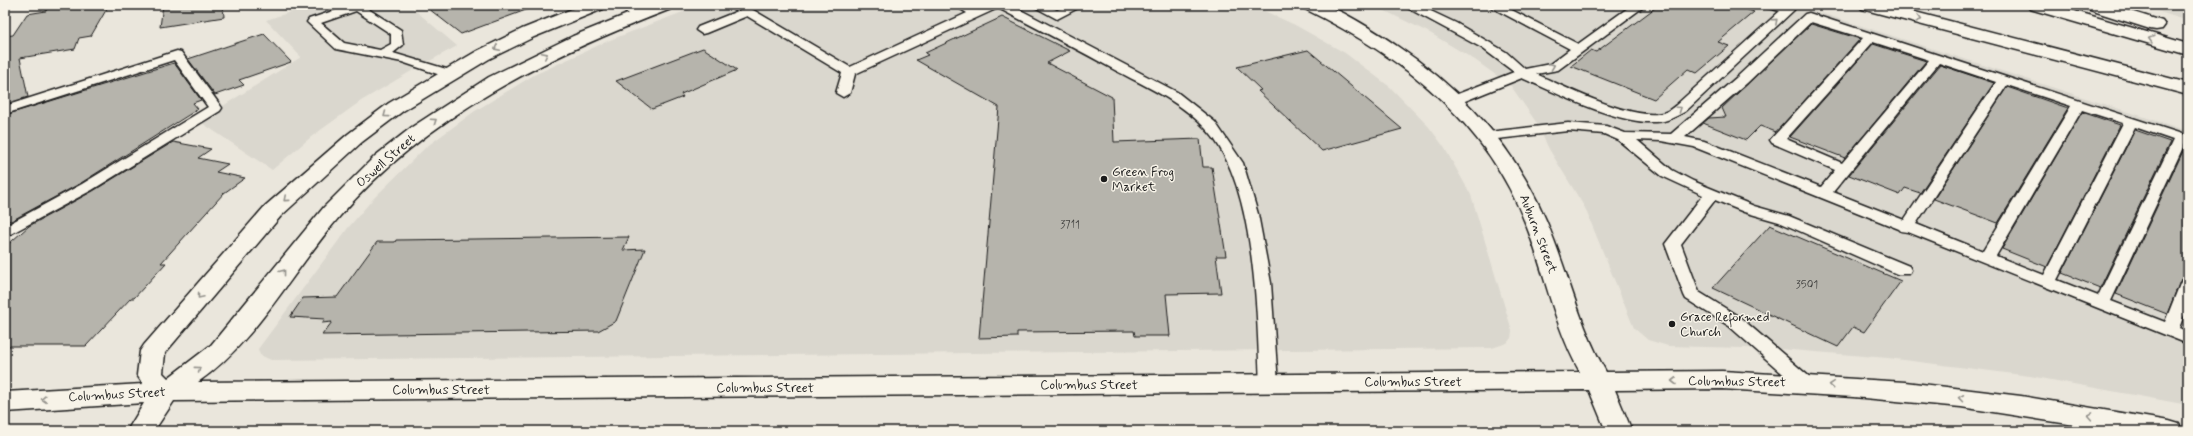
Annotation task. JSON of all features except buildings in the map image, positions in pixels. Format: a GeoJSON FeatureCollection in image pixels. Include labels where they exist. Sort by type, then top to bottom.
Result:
{"type":"FeatureCollection","features":[{"type":"Feature","properties":{"kind":"main road"},"geometry":{"type":"LineString","coordinates":[[166,392],[150,375],[153,352],[273,211],[355,138],[396,107],[449,74],[528,33],[597,5]]}},
{"type":"Feature","properties":{"kind":"main road","name":"Oswell Street"},"geometry":{"type":"LineString","coordinates":[[140,431],[166,392],[218,353],[310,237],[349,193],[387,158],[428,125],[471,96],[515,70],[635,9],[665,5]]}},
{"type":"Feature","properties":{"kind":"main road","name":"Auburn Street"},"geometry":{"type":"LineString","coordinates":[[1312,5],[1367,34],[1396,52],[1430,77],[1455,100],[1488,136],[1511,170],[1530,207],[1578,343],[1598,381],[1619,431]]}},
{"type":"Feature","properties":{"kind":"main road"},"geometry":{"type":"LineString","coordinates":[[1868,5],[2188,89]]}},
{"type":"Feature","properties":{"kind":"main road"},"geometry":{"type":"LineString","coordinates":[[1924,5],[2188,85]]}},
{"type":"Feature","properties":{"kind":"main road"},"geometry":{"type":"LineString","coordinates":[[2036,5],[2188,50]]}},
{"type":"Feature","properties":{"kind":"main road"},"geometry":{"type":"LineString","coordinates":[[2093,5],[2188,35]]}},
{"type":"Feature","properties":{"kind":"main road","name":"Columbus Street"},"geometry":{"type":"LineString","coordinates":[[5,402],[166,392],[1722,380],[1806,384],[1939,395],[2072,413],[2170,431]]}},
{"type":"Feature","properties":{"kind":"lane"},"geometry":{"type":"LineString","coordinates":[[960,5],[976,13]]}},
{"type":"Feature","properties":{"kind":"lane"},"geometry":{"type":"LineString","coordinates":[[843,92],[849,72],[994,5]]}},
{"type":"Feature","properties":{"kind":"lane"},"geometry":{"type":"LineString","coordinates":[[1002,5],[1172,95],[1210,125],[1236,163],[1252,214],[1263,283],[1269,384]]}},
{"type":"Feature","properties":{"kind":"lane"},"geometry":{"type":"LineString","coordinates":[[1037,5],[1057,14],[1078,5]]}},
{"type":"Feature","properties":{"kind":"lane"},"geometry":{"type":"LineString","coordinates":[[1408,5],[1455,28],[1496,52],[1516,65],[1522,73],[1614,111],[1642,118],[1667,116],[1681,108],[1788,10],[1768,5]]}},
{"type":"Feature","properties":{"kind":"lane"},"geometry":{"type":"LineString","coordinates":[[1493,5],[1579,49]]}},
{"type":"Feature","properties":{"kind":"lane"},"geometry":{"type":"LineString","coordinates":[[1455,100],[1522,73],[1554,67],[1640,5]]}},
{"type":"Feature","properties":{"kind":"lane"},"geometry":{"type":"LineString","coordinates":[[383,54],[397,45],[397,33],[357,7],[314,22],[340,46],[405,59],[449,74]]}},
{"type":"Feature","properties":{"kind":"lane"},"geometry":{"type":"LineString","coordinates":[[702,30],[743,8],[849,72]]}},
{"type":"Feature","properties":{"kind":"lane"},"geometry":{"type":"LineString","coordinates":[[1675,138],[1742,80],[1809,17],[2184,138],[2102,304]]}},
{"type":"Feature","properties":{"kind":"lane"},"geometry":{"type":"LineString","coordinates":[[1845,168],[1777,140],[1871,37]]}},
{"type":"Feature","properties":{"kind":"lane"},"geometry":{"type":"LineString","coordinates":[[5,110],[177,55],[215,108],[87,187],[5,232]]}},
{"type":"Feature","properties":{"kind":"lane"},"geometry":{"type":"LineString","coordinates":[[1823,194],[1937,58]]}},
{"type":"Feature","properties":{"kind":"lane"},"geometry":{"type":"LineString","coordinates":[[1906,228],[2004,80]]}},
{"type":"Feature","properties":{"kind":"lane"},"geometry":{"type":"LineString","coordinates":[[1986,259],[2079,104]]}},
{"type":"Feature","properties":{"kind":"lane"},"geometry":{"type":"LineString","coordinates":[[2048,283],[2131,121]]}},
{"type":"Feature","properties":{"kind":"lane"},"geometry":{"type":"LineString","coordinates":[[1488,136],[1568,127],[1606,130],[1623,137],[1667,173],[1712,195],[1784,219],[1903,270]]}},
{"type":"Feature","properties":{"kind":"lane"},"geometry":{"type":"LineString","coordinates":[[1623,137],[1652,135],[1675,138],[1699,144],[1906,228],[2188,338]]}},
{"type":"Feature","properties":{"kind":"lane"},"geometry":{"type":"LineString","coordinates":[[1712,195],[1672,244],[1692,295],[1735,322],[1806,384]]}},
{"type":"Feature","properties":{"kind":"lane"},"geometry":{"type":"LineString","coordinates":[[2170,331],[2188,284]]}},
{"type":"Feature","properties":{"kind":"shaded area"},"geometry":{"type":"Polygon","coordinates":[[[312,5],[409,5],[457,46],[361,101],[311,137],[272,170],[199,121],[301,57],[266,20],[312,5]]]}},
{"type":"Feature","properties":{"kind":"shaded area"},"geometry":{"type":"Polygon","coordinates":[[[701,5],[1251,5],[1295,25],[1345,53],[1390,87],[1429,127],[1444,147],[1471,195],[1512,331],[1511,338],[1507,343],[1492,348],[271,360],[260,355],[258,349],[348,228],[372,200],[426,147],[475,111],[534,75],[610,40],[701,5]]]}},
{"type":"Feature","properties":{"kind":"shaded area"},"geometry":{"type":"Polygon","coordinates":[[[1373,5],[1796,5],[2188,131],[2188,405],[2030,376],[1888,358],[1780,349],[1668,346],[1648,340],[1634,328],[1585,208],[1549,149],[1536,122],[1511,86],[1475,60],[1430,33],[1373,5]]]}},
{"type":"Feature","properties":{"kind":"shaded area"},"geometry":{"type":"Polygon","coordinates":[[[2138,5],[2188,5],[2188,21],[2138,5]]]}},
{"type":"Feature","properties":{"kind":"place","name":"Green Frog Market"},"geometry":{"type":"Point","coordinates":[1104,179]}},
{"type":"Feature","properties":{"kind":"place","name":"Grace Reformed Church"},"geometry":{"type":"Point","coordinates":[1672,324]}}]}
